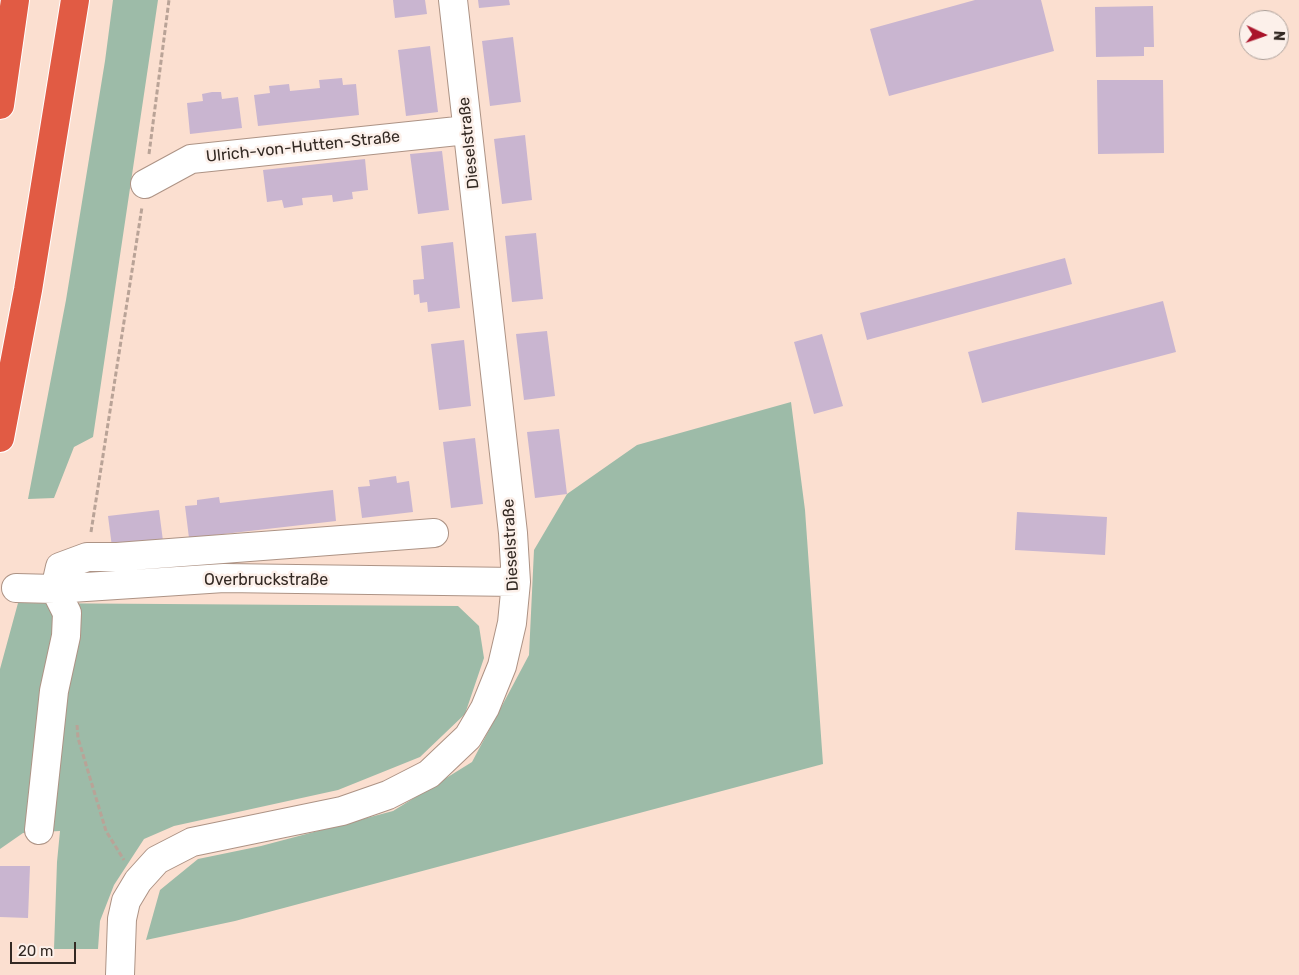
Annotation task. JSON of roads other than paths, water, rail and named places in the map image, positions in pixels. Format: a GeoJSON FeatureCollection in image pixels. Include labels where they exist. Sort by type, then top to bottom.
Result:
{"type":"FeatureCollection","features":[{"type":"Feature","properties":{"kind":"highway"},"geometry":{"type":"LineString","coordinates":[[0,105],[15,0]]}},
{"type":"Feature","properties":{"kind":"highway"},"geometry":{"type":"LineString","coordinates":[[0,438],[28,290],[75,0]]}},
{"type":"Feature","properties":{"kind":"street","name":"Dieselstraße"},"geometry":{"type":"LineString","coordinates":[[120,975],[120,943],[126,901],[138,881],[157,860],[192,842],[342,811],[388,795],[429,774],[468,737],[485,708],[502,666],[512,623],[516,582],[514,533],[453,0]]}},
{"type":"Feature","properties":{"kind":"street","name":"Ulrich-von-Hutten-Straße"},"geometry":{"type":"LineString","coordinates":[[145,184],[191,159],[467,130]]}},
{"type":"Feature","properties":{"kind":"street"},"geometry":{"type":"LineString","coordinates":[[39,830],[54,691],[66,636],[66,613],[55,589],[60,568],[87,557],[117,557],[434,533]]}},
{"type":"Feature","properties":{"kind":"street","name":"Overbruckstraße"},"geometry":{"type":"LineString","coordinates":[[16,588],[55,589],[224,578],[516,582]]}}]}
